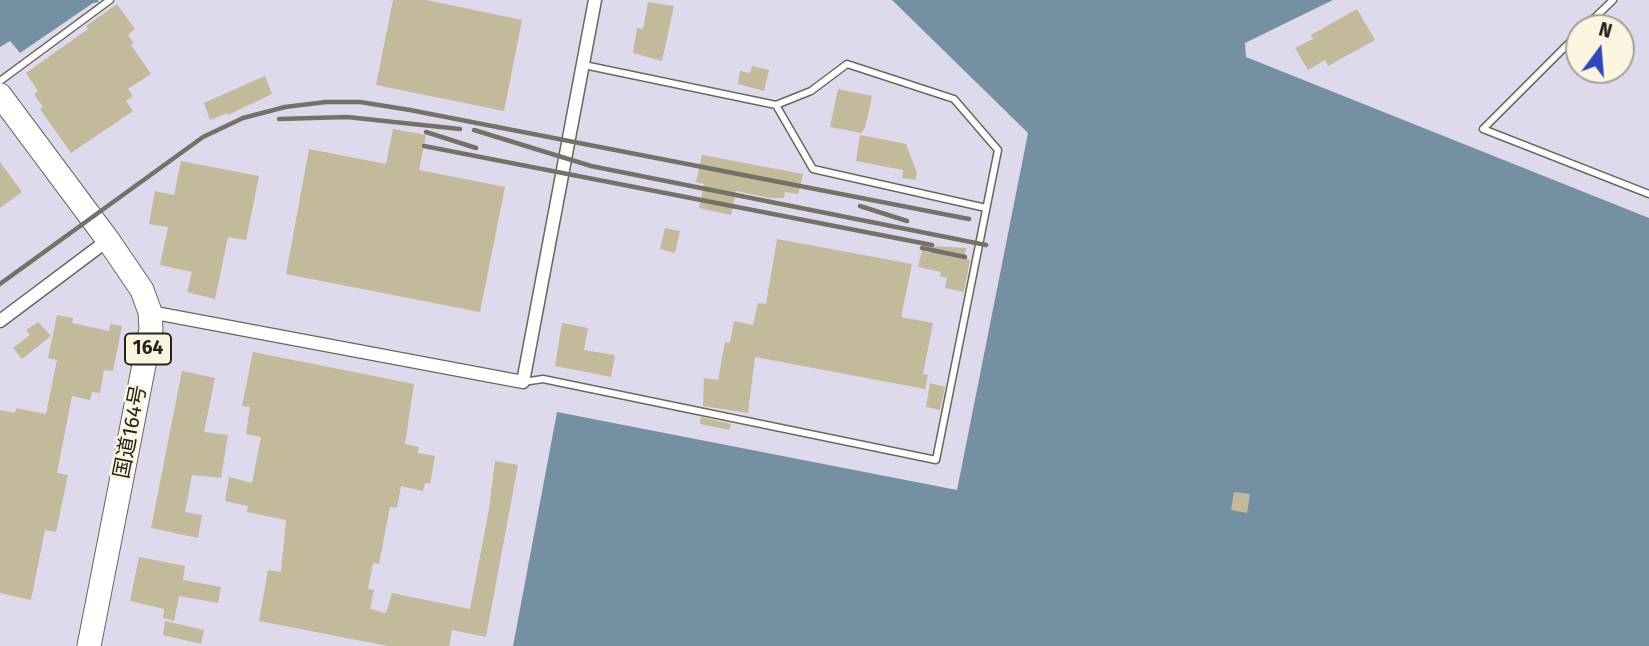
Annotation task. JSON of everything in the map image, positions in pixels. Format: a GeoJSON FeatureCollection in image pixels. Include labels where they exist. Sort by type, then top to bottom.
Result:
{"type":"FeatureCollection","features":[{"type":"Feature","properties":{"kind":"highway","name":"国道164号"},"geometry":{"type":"LineString","coordinates":[[0,95],[108,240],[142,290],[150,312],[151,329],[89,646]]}},
{"type":"Feature","properties":{"kind":"street"},"geometry":{"type":"LineString","coordinates":[[150,312],[523,382],[595,0]]}},
{"type":"Feature","properties":{"kind":"street"},"geometry":{"type":"LineString","coordinates":[[0,321],[108,240]]}},
{"type":"Feature","properties":{"kind":"lane"},"geometry":{"type":"LineString","coordinates":[[0,82],[110,0]]}},
{"type":"Feature","properties":{"kind":"lane"},"geometry":{"type":"LineString","coordinates":[[1598,14],[1613,0]]}},
{"type":"Feature","properties":{"kind":"lane"},"geometry":{"type":"LineString","coordinates":[[1565,47],[1483,129],[1649,194]]}},
{"type":"Feature","properties":{"kind":"lane"},"geometry":{"type":"LineString","coordinates":[[523,382],[544,379],[936,460],[998,150],[954,99],[848,64],[811,91],[776,105],[584,65]]}},
{"type":"Feature","properties":{"kind":"lane"},"geometry":{"type":"LineString","coordinates":[[776,105],[813,169],[986,208]]}},
{"type":"Feature","properties":{"kind":"shaded area"},"geometry":{"type":"Polygon","coordinates":[[[98,0],[892,0],[1028,133],[957,490],[557,413],[513,646],[0,646],[0,47],[10,41],[20,53],[98,0]]]}},
{"type":"Feature","properties":{"kind":"shaded area"},"geometry":{"type":"Polygon","coordinates":[[[1333,0],[1649,0],[1649,218],[1246,57],[1245,43],[1333,0]]]}},
{"type":"Feature","properties":{"kind":"water"},"geometry":{"type":"Polygon","coordinates":[[[0,0],[99,2],[93,3],[20,53],[10,41],[0,47],[0,0]]]}},
{"type":"Feature","properties":{"kind":"water"},"geometry":{"type":"Polygon","coordinates":[[[892,0],[1333,0],[1245,43],[1246,57],[1649,218],[1649,646],[513,646],[557,412],[957,490],[1028,133],[892,0]]]}},
{"type":"Feature","properties":{"kind":"building"},"geometry":{"type":"Polygon","coordinates":[[[393,0],[426,0],[522,20],[504,111],[376,85],[393,0]]]}},
{"type":"Feature","properties":{"kind":"building"},"geometry":{"type":"Polygon","coordinates":[[[648,2],[674,6],[662,61],[633,53],[637,28],[643,29],[648,2]]]}},
{"type":"Feature","properties":{"kind":"building"},"geometry":{"type":"Polygon","coordinates":[[[117,4],[135,29],[128,35],[134,43],[131,45],[151,74],[128,89],[133,96],[126,101],[133,111],[71,153],[40,109],[43,107],[34,94],[38,91],[26,73],[88,29],[86,26],[117,4]]]}},
{"type":"Feature","properties":{"kind":"building"},"geometry":{"type":"Polygon","coordinates":[[[1357,9],[1375,40],[1328,66],[1325,60],[1308,70],[1295,48],[1313,39],[1311,35],[1357,9]]]}},
{"type":"Feature","properties":{"kind":"building"},"geometry":{"type":"Polygon","coordinates":[[[752,66],[769,70],[764,91],[738,84],[740,71],[750,73],[752,66]]]}},
{"type":"Feature","properties":{"kind":"building"},"geometry":{"type":"Polygon","coordinates":[[[265,76],[272,94],[228,115],[227,113],[210,120],[204,103],[265,76]]]}},
{"type":"Feature","properties":{"kind":"building"},"geometry":{"type":"Polygon","coordinates":[[[838,89],[872,96],[865,128],[861,133],[830,127],[838,89]]]}},
{"type":"Feature","properties":{"kind":"building"},"geometry":{"type":"Polygon","coordinates":[[[393,129],[426,135],[419,170],[505,187],[480,312],[286,274],[309,149],[386,164],[393,129]]]}},
{"type":"Feature","properties":{"kind":"building"},"geometry":{"type":"Polygon","coordinates":[[[860,135],[906,144],[917,173],[915,180],[902,178],[903,170],[856,161],[860,135]]]}},
{"type":"Feature","properties":{"kind":"building"},"geometry":{"type":"Polygon","coordinates":[[[702,155],[803,174],[798,194],[785,192],[784,198],[770,198],[736,191],[731,215],[699,208],[704,184],[696,182],[702,155]]]}},
{"type":"Feature","properties":{"kind":"building"},"geometry":{"type":"Polygon","coordinates":[[[181,161],[259,176],[246,240],[228,237],[215,299],[187,292],[192,272],[160,265],[168,227],[149,224],[155,191],[174,195],[181,161]]]}},
{"type":"Feature","properties":{"kind":"building"},"geometry":{"type":"Polygon","coordinates":[[[0,162],[22,192],[0,208],[0,162]]]}},
{"type":"Feature","properties":{"kind":"building"},"geometry":{"type":"Polygon","coordinates":[[[665,228],[680,231],[675,253],[660,249],[665,228]]]}},
{"type":"Feature","properties":{"kind":"building"},"geometry":{"type":"Polygon","coordinates":[[[777,239],[912,264],[901,317],[933,323],[923,374],[928,375],[925,389],[755,357],[748,413],[703,406],[704,378],[718,380],[725,342],[730,343],[734,321],[753,325],[758,303],[766,304],[777,239]]]}},
{"type":"Feature","properties":{"kind":"building"},"geometry":{"type":"Polygon","coordinates":[[[932,246],[966,248],[964,258],[970,260],[964,292],[945,288],[947,278],[940,276],[941,272],[918,267],[922,251],[930,253],[932,246]]]}},
{"type":"Feature","properties":{"kind":"building"},"geometry":{"type":"Polygon","coordinates":[[[57,315],[73,318],[72,323],[109,331],[110,324],[122,326],[113,371],[104,370],[100,393],[92,392],[90,400],[72,396],[57,473],[68,475],[56,532],[45,530],[31,600],[0,593],[0,410],[15,413],[16,408],[46,414],[57,360],[48,358],[57,315]]]}},
{"type":"Feature","properties":{"kind":"building"},"geometry":{"type":"Polygon","coordinates":[[[38,322],[51,336],[22,359],[13,348],[30,335],[26,330],[38,322]]]}},
{"type":"Feature","properties":{"kind":"building"},"geometry":{"type":"Polygon","coordinates":[[[562,323],[588,328],[584,350],[615,355],[611,377],[555,366],[562,323]]]}},
{"type":"Feature","properties":{"kind":"building"},"geometry":{"type":"Polygon","coordinates":[[[253,352],[414,384],[405,444],[419,447],[418,453],[435,456],[430,484],[425,483],[423,491],[401,486],[397,508],[390,507],[379,564],[373,563],[368,589],[374,590],[370,609],[386,613],[392,593],[470,609],[495,461],[518,465],[486,637],[452,630],[449,646],[388,646],[259,621],[268,570],[281,572],[286,520],[247,512],[248,506],[225,501],[229,477],[252,483],[261,437],[246,434],[250,407],[242,406],[253,352]]]}},
{"type":"Feature","properties":{"kind":"building"},"geometry":{"type":"Polygon","coordinates":[[[182,371],[215,378],[204,432],[228,435],[221,478],[192,475],[185,512],[202,515],[198,538],[151,528],[182,371]]]}},
{"type":"Feature","properties":{"kind":"building"},"geometry":{"type":"Polygon","coordinates":[[[930,383],[945,387],[940,410],[926,407],[930,383]]]}},
{"type":"Feature","properties":{"kind":"building"},"geometry":{"type":"Polygon","coordinates":[[[701,417],[731,424],[729,430],[700,424],[701,417]]]}},
{"type":"Feature","properties":{"kind":"building"},"geometry":{"type":"Polygon","coordinates":[[[1234,492],[1250,494],[1247,513],[1231,510],[1234,492]]]}},
{"type":"Feature","properties":{"kind":"building"},"geometry":{"type":"Polygon","coordinates":[[[139,557],[185,566],[183,580],[221,587],[218,603],[179,596],[174,621],[163,618],[164,609],[130,601],[139,557]]]}},
{"type":"Feature","properties":{"kind":"building"},"geometry":{"type":"Polygon","coordinates":[[[165,621],[204,630],[201,644],[163,635],[165,621]]]}},
{"type":"Feature","properties":{"kind":"railway"},"geometry":{"type":"LineString","coordinates":[[0,284],[203,137],[243,118],[285,107],[326,102],[360,102],[410,110],[969,219]]}},
{"type":"Feature","properties":{"kind":"railway"},"geometry":{"type":"LineString","coordinates":[[279,119],[347,117],[460,129]]}},
{"type":"Feature","properties":{"kind":"railway"},"geometry":{"type":"LineString","coordinates":[[474,130],[591,166],[986,245]]}},
{"type":"Feature","properties":{"kind":"railway"},"geometry":{"type":"LineString","coordinates":[[426,132],[476,148]]}},
{"type":"Feature","properties":{"kind":"railway"},"geometry":{"type":"LineString","coordinates":[[424,146],[932,245]]}},
{"type":"Feature","properties":{"kind":"railway"},"geometry":{"type":"LineString","coordinates":[[860,206],[907,221]]}},
{"type":"Feature","properties":{"kind":"railway"},"geometry":{"type":"LineString","coordinates":[[922,248],[965,257]]}}]}
